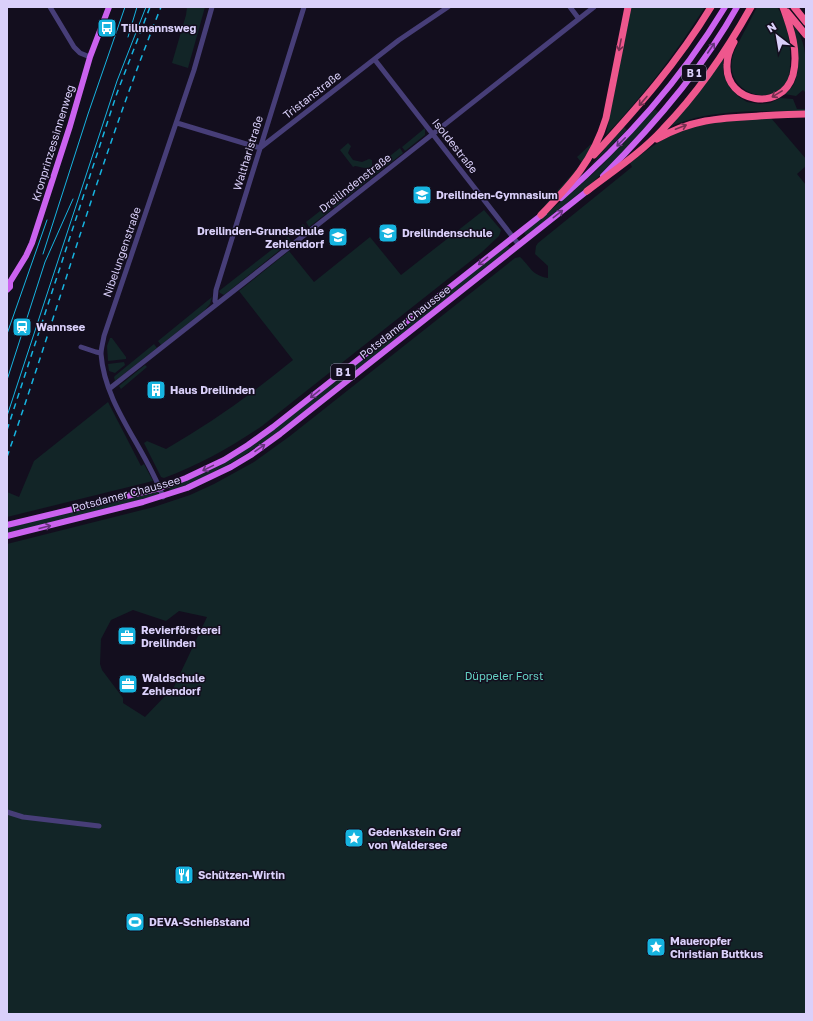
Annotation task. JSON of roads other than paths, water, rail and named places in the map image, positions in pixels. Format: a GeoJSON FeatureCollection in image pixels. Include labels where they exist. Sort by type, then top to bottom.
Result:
{"type":"FeatureCollection","features":[{"type":"Feature","properties":{"kind":"highway"},"geometry":{"type":"LineString","coordinates":[[586,164],[602,132],[606,118],[628,7]]}},
{"type":"Feature","properties":{"kind":"highway"},"geometry":{"type":"LineString","coordinates":[[541,215],[661,79],[684,49],[711,7]]}},
{"type":"Feature","properties":{"kind":"highway"},"geometry":{"type":"LineString","coordinates":[[587,191],[647,145],[663,129],[694,93],[721,56],[751,7]]}},
{"type":"Feature","properties":{"kind":"highway"},"geometry":{"type":"LineString","coordinates":[[743,21],[726,64],[729,78],[736,89],[747,97],[761,100],[772,98],[781,93],[788,86],[792,77],[794,66],[793,37],[783,7]]}},
{"type":"Feature","properties":{"kind":"highway"},"geometry":{"type":"LineString","coordinates":[[783,7],[806,35]]}},
{"type":"Feature","properties":{"kind":"highway"},"geometry":{"type":"LineString","coordinates":[[794,7],[806,22]]}},
{"type":"Feature","properties":{"kind":"highway"},"geometry":{"type":"LineString","coordinates":[[647,145],[682,127],[710,120],[806,114]]}},
{"type":"Feature","properties":{"kind":"main road","name":"Kronprinzessinnenweg"},"geometry":{"type":"LineString","coordinates":[[7,290],[10,287],[9,282],[26,256],[32,243],[70,126],[90,57],[109,7]]}},
{"type":"Feature","properties":{"kind":"main road","name":"Potsdamer Chaussee"},"geometry":{"type":"LineString","coordinates":[[7,525],[160,488],[208,468],[263,436],[541,215],[592,170],[648,113],[677,78],[725,7]]}},
{"type":"Feature","properties":{"kind":"main road","name":"Potsdamer Chaussee"},"geometry":{"type":"LineString","coordinates":[[7,536],[163,497],[212,477],[231,467],[267,443],[587,191],[644,134],[676,96],[712,47],[737,7]]}},
{"type":"Feature","properties":{"kind":"street"},"geometry":{"type":"LineString","coordinates":[[50,7],[74,47],[80,53],[90,57]]}},
{"type":"Feature","properties":{"kind":"street","name":"Nibelungenstraße"},"geometry":{"type":"LineString","coordinates":[[163,497],[160,488],[112,397],[105,377],[101,353],[104,336],[177,123],[212,7]]}},
{"type":"Feature","properties":{"kind":"street","name":"Waltharistraße"},"geometry":{"type":"LineString","coordinates":[[217,304],[215,301],[216,290],[304,7]]}},
{"type":"Feature","properties":{"kind":"street","name":"Tristanstraße"},"geometry":{"type":"LineString","coordinates":[[260,148],[374,60],[448,7]]}},
{"type":"Feature","properties":{"kind":"street"},"geometry":{"type":"LineString","coordinates":[[570,7],[579,19]]}},
{"type":"Feature","properties":{"kind":"street","name":"Dreilindenstraße"},"geometry":{"type":"LineString","coordinates":[[109,389],[594,7]]}},
{"type":"Feature","properties":{"kind":"street","name":"Isoldestraße"},"geometry":{"type":"LineString","coordinates":[[374,60],[519,245]]}},
{"type":"Feature","properties":{"kind":"street"},"geometry":{"type":"LineString","coordinates":[[177,123],[260,148]]}},
{"type":"Feature","properties":{"kind":"street"},"geometry":{"type":"LineString","coordinates":[[81,347],[101,353]]}},
{"type":"Feature","properties":{"kind":"street"},"geometry":{"type":"LineString","coordinates":[[7,812],[23,817],[99,826]]}},
{"type":"Feature","properties":{"kind":"tram line"},"geometry":{"type":"LineString","coordinates":[[43,254],[88,114],[125,7]]}},
{"type":"Feature","properties":{"kind":"tram line"},"geometry":{"type":"LineString","coordinates":[[128,37],[137,7]]}},
{"type":"Feature","properties":{"kind":"tram line"},"geometry":{"type":"LineString","coordinates":[[7,416],[117,81],[146,7]]}},
{"type":"Feature","properties":{"kind":"tram line"},"geometry":{"type":"LineString","coordinates":[[7,380],[45,262],[73,199]]}},
{"type":"Feature","properties":{"kind":"tram line"},"geometry":{"type":"LineString","coordinates":[[7,334],[47,220]]}},
{"type":"Feature","properties":{"kind":"railway"},"geometry":{"type":"LineString","coordinates":[[7,430],[117,93],[150,7]]}},
{"type":"Feature","properties":{"kind":"railway"},"geometry":{"type":"LineString","coordinates":[[7,457],[119,118],[161,7]]}},
{"type":"Feature","properties":{"kind":"place","name":"Tillmannsweg"},"geometry":{"type":"Point","coordinates":[107,28]}},
{"type":"Feature","properties":{"kind":"place","name":"Dreilinden-Gymnasium"},"geometry":{"type":"Point","coordinates":[422,195]}},
{"type":"Feature","properties":{"kind":"place","name":"Dreilindenschule"},"geometry":{"type":"Point","coordinates":[388,233]}},
{"type":"Feature","properties":{"kind":"place","name":"Dreilinden-Grundschule Zehlendorf"},"geometry":{"type":"Point","coordinates":[338,237]}},
{"type":"Feature","properties":{"kind":"place","name":"Wannsee"},"geometry":{"type":"Point","coordinates":[22,327]}},
{"type":"Feature","properties":{"kind":"place","name":"Haus Dreilinden"},"geometry":{"type":"Point","coordinates":[156,390]}},
{"type":"Feature","properties":{"kind":"place","name":"Revierförsterei Dreilinden"},"geometry":{"type":"Point","coordinates":[127,636]}},
{"type":"Feature","properties":{"kind":"place","name":"Waldschule Zehlendorf"},"geometry":{"type":"Point","coordinates":[128,684]}},
{"type":"Feature","properties":{"kind":"place","name":"Gedenkstein Graf von Waldersee"},"geometry":{"type":"Point","coordinates":[354,838]}},
{"type":"Feature","properties":{"kind":"place","name":"Schützen-Wirtin"},"geometry":{"type":"Point","coordinates":[184,875]}},
{"type":"Feature","properties":{"kind":"place","name":"DEVA-Schießstand"},"geometry":{"type":"Point","coordinates":[135,922]}},
{"type":"Feature","properties":{"kind":"place","name":"Maueropfer Christian Buttkus"},"geometry":{"type":"Point","coordinates":[656,947]}},
{"type":"Feature","properties":{"kind":"park label","name":"Düppeler Forst"},"geometry":{"type":"Point","coordinates":[504,676]}}]}
